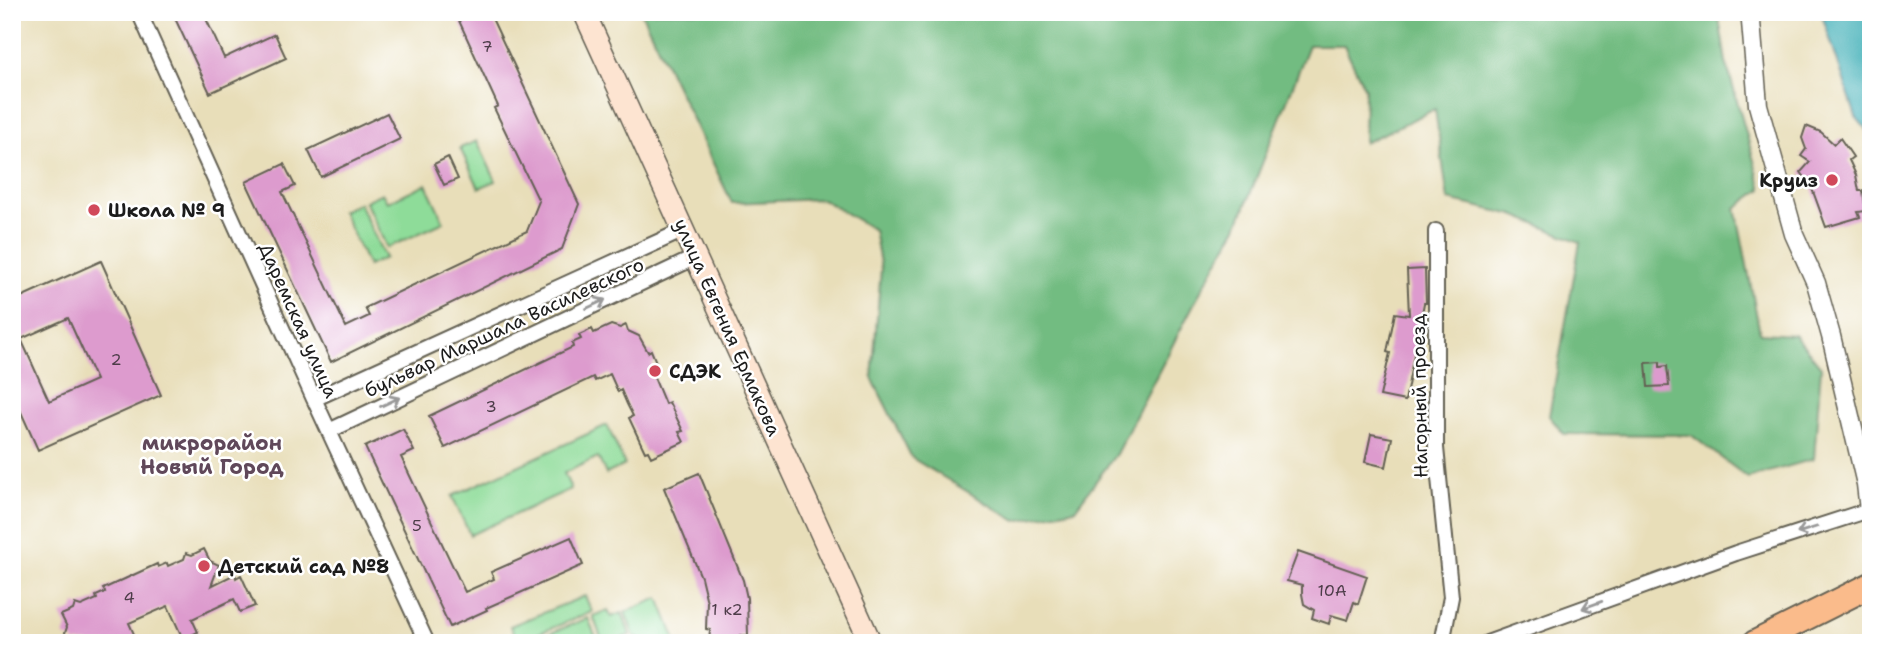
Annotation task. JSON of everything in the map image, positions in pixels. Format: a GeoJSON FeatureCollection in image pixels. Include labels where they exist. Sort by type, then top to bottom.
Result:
{"type":"FeatureCollection","features":[{"type":"Feature","properties":{"kind":"highway"},"geometry":{"type":"LineString","coordinates":[[1755,643],[1871,585]]}},
{"type":"Feature","properties":{"kind":"main road","name":"улица Евгения Ермакова"},"geometry":{"type":"LineString","coordinates":[[584,12],[871,643]]}},
{"type":"Feature","properties":{"kind":"street","name":"Даремская улица"},"geometry":{"type":"LineString","coordinates":[[139,12],[426,643]]}},
{"type":"Feature","properties":{"kind":"street"},"geometry":{"type":"LineString","coordinates":[[1487,643],[1736,553],[1870,512],[1866,484],[1831,336],[1816,283],[1794,234],[1758,105],[1749,12]]}},
{"type":"Feature","properties":{"kind":"street","name":"бульвар Маршала Василевского"},"geometry":{"type":"LineString","coordinates":[[314,399],[684,230]]}},
{"type":"Feature","properties":{"kind":"street","name":"Нагорный проезд"},"geometry":{"type":"LineString","coordinates":[[1436,231],[1436,448],[1451,597],[1442,643]]}},
{"type":"Feature","properties":{"kind":"street","name":"бульвар Маршала Василевского"},"geometry":{"type":"LineString","coordinates":[[329,431],[696,257]]}},
{"type":"Feature","properties":{"kind":"green space"},"geometry":{"type":"Polygon","coordinates":[[[641,12],[1718,12],[1726,62],[1762,189],[1736,208],[1760,333],[1795,335],[1821,367],[1814,459],[1748,478],[1691,435],[1564,434],[1549,416],[1580,242],[1514,215],[1448,200],[1435,109],[1364,143],[1365,89],[1344,45],[1309,45],[1237,227],[1116,454],[1075,509],[1016,521],[912,458],[872,378],[881,269],[874,230],[822,199],[732,203],[641,12]]]}},
{"type":"Feature","properties":{"kind":"green space"},"geometry":{"type":"Polygon","coordinates":[[[477,141],[496,181],[479,188],[460,148],[477,141]]]}},
{"type":"Feature","properties":{"kind":"green space"},"geometry":{"type":"Polygon","coordinates":[[[426,184],[444,222],[387,248],[365,201],[382,193],[387,202],[426,184]]]}},
{"type":"Feature","properties":{"kind":"green space"},"geometry":{"type":"Polygon","coordinates":[[[359,203],[385,258],[368,266],[342,211],[359,203]]]}},
{"type":"Feature","properties":{"kind":"green space"},"geometry":{"type":"Polygon","coordinates":[[[607,425],[625,465],[606,474],[598,457],[564,473],[571,489],[470,535],[452,496],[607,425]]]}},
{"type":"Feature","properties":{"kind":"green space"},"geometry":{"type":"Polygon","coordinates":[[[585,596],[592,612],[517,642],[510,626],[585,596]]]}},
{"type":"Feature","properties":{"kind":"green space"},"geometry":{"type":"Polygon","coordinates":[[[659,598],[677,643],[649,643],[634,636],[625,612],[659,598]]]}},
{"type":"Feature","properties":{"kind":"green space"},"geometry":{"type":"Polygon","coordinates":[[[608,610],[611,617],[622,613],[630,635],[611,643],[603,643],[593,616],[608,610]]]}},
{"type":"Feature","properties":{"kind":"green space"},"geometry":{"type":"Polygon","coordinates":[[[588,618],[598,643],[526,643],[588,618]]]}},
{"type":"Feature","properties":{"kind":"water"},"geometry":{"type":"Polygon","coordinates":[[[1821,12],[1871,12],[1871,135],[1856,117],[1821,12]]]}},
{"type":"Feature","properties":{"kind":"building"},"geometry":{"type":"Polygon","coordinates":[[[172,12],[203,12],[224,58],[275,34],[286,58],[210,93],[172,12]]]}},
{"type":"Feature","properties":{"kind":"building"},"geometry":{"type":"Polygon","coordinates":[[[455,12],[489,12],[579,204],[562,249],[331,362],[246,182],[284,164],[295,186],[282,192],[346,327],[369,316],[365,308],[527,231],[539,201],[494,108],[498,106],[455,12]]]}},
{"type":"Feature","properties":{"kind":"building"},"geometry":{"type":"Polygon","coordinates":[[[387,113],[400,139],[321,177],[308,150],[387,113]]]}},
{"type":"Feature","properties":{"kind":"building","name":"Круиз"},"geometry":{"type":"Polygon","coordinates":[[[1806,126],[1821,132],[1834,144],[1840,138],[1853,157],[1849,160],[1859,191],[1863,191],[1866,211],[1858,212],[1860,217],[1826,227],[1811,186],[1801,172],[1810,162],[1801,156],[1806,149],[1802,138],[1806,126]]]}},
{"type":"Feature","properties":{"kind":"building"},"geometry":{"type":"Polygon","coordinates":[[[448,157],[458,179],[444,185],[434,164],[448,157]]]}},
{"type":"Feature","properties":{"kind":"building"},"geometry":{"type":"Polygon","coordinates":[[[101,261],[161,395],[38,450],[12,392],[12,301],[101,261]],[[68,318],[21,339],[49,401],[96,380],[68,318]]]}},
{"type":"Feature","properties":{"kind":"building"},"geometry":{"type":"Polygon","coordinates":[[[1425,269],[1426,303],[1405,401],[1380,396],[1390,353],[1387,352],[1395,313],[1409,315],[1407,270],[1425,269]]]}},
{"type":"Feature","properties":{"kind":"building"},"geometry":{"type":"Polygon","coordinates":[[[611,325],[620,328],[626,325],[628,331],[639,336],[648,352],[651,350],[656,362],[652,364],[657,373],[653,375],[665,404],[669,402],[683,431],[679,432],[684,442],[651,457],[648,451],[645,452],[629,418],[633,416],[610,374],[595,381],[593,377],[445,448],[429,416],[573,347],[572,343],[581,339],[579,335],[592,329],[594,333],[611,325]]]}},
{"type":"Feature","properties":{"kind":"building"},"geometry":{"type":"Polygon","coordinates":[[[1660,362],[1660,367],[1667,366],[1669,386],[1648,387],[1646,363],[1660,362]]]}},
{"type":"Feature","properties":{"kind":"building"},"geometry":{"type":"Polygon","coordinates":[[[403,429],[414,451],[401,457],[465,592],[494,579],[491,572],[571,537],[583,565],[450,627],[365,447],[403,429]]]}},
{"type":"Feature","properties":{"kind":"building"},"geometry":{"type":"Polygon","coordinates":[[[1371,434],[1392,438],[1386,467],[1365,462],[1371,434]]]}},
{"type":"Feature","properties":{"kind":"building"},"geometry":{"type":"Polygon","coordinates":[[[699,473],[743,580],[747,598],[748,636],[740,635],[739,643],[709,643],[710,630],[706,629],[707,602],[701,577],[664,488],[699,473]]]}},
{"type":"Feature","properties":{"kind":"building","name":"Детский сад №8"},"geometry":{"type":"Polygon","coordinates":[[[204,549],[210,561],[219,565],[211,586],[235,574],[236,578],[241,575],[255,606],[240,612],[234,599],[192,619],[198,632],[183,639],[168,606],[129,623],[138,643],[74,643],[64,636],[67,627],[61,615],[73,610],[75,604],[81,606],[97,599],[96,596],[105,592],[103,589],[157,564],[158,567],[167,563],[168,566],[184,559],[186,553],[192,555],[204,549]]]}},
{"type":"Feature","properties":{"kind":"building"},"geometry":{"type":"Polygon","coordinates":[[[1298,552],[1367,576],[1358,604],[1354,602],[1348,620],[1331,615],[1329,624],[1312,618],[1314,610],[1304,604],[1302,585],[1287,581],[1298,552]]]}},
{"type":"Feature","properties":{"kind":"place","name":"Круиз"},"geometry":{"type":"Point","coordinates":[1832,180]}},
{"type":"Feature","properties":{"kind":"place","name":"Школа № 9"},"geometry":{"type":"Point","coordinates":[94,210]}},
{"type":"Feature","properties":{"kind":"place","name":"СДЭК"},"geometry":{"type":"Point","coordinates":[655,371]}},
{"type":"Feature","properties":{"kind":"place","name":"Детский сад №8"},"geometry":{"type":"Point","coordinates":[204,566]}},
{"type":"Feature","properties":{"kind":"district","name":"микрорайон Новый Город"},"geometry":{"type":"Point","coordinates":[212,455]}}]}
